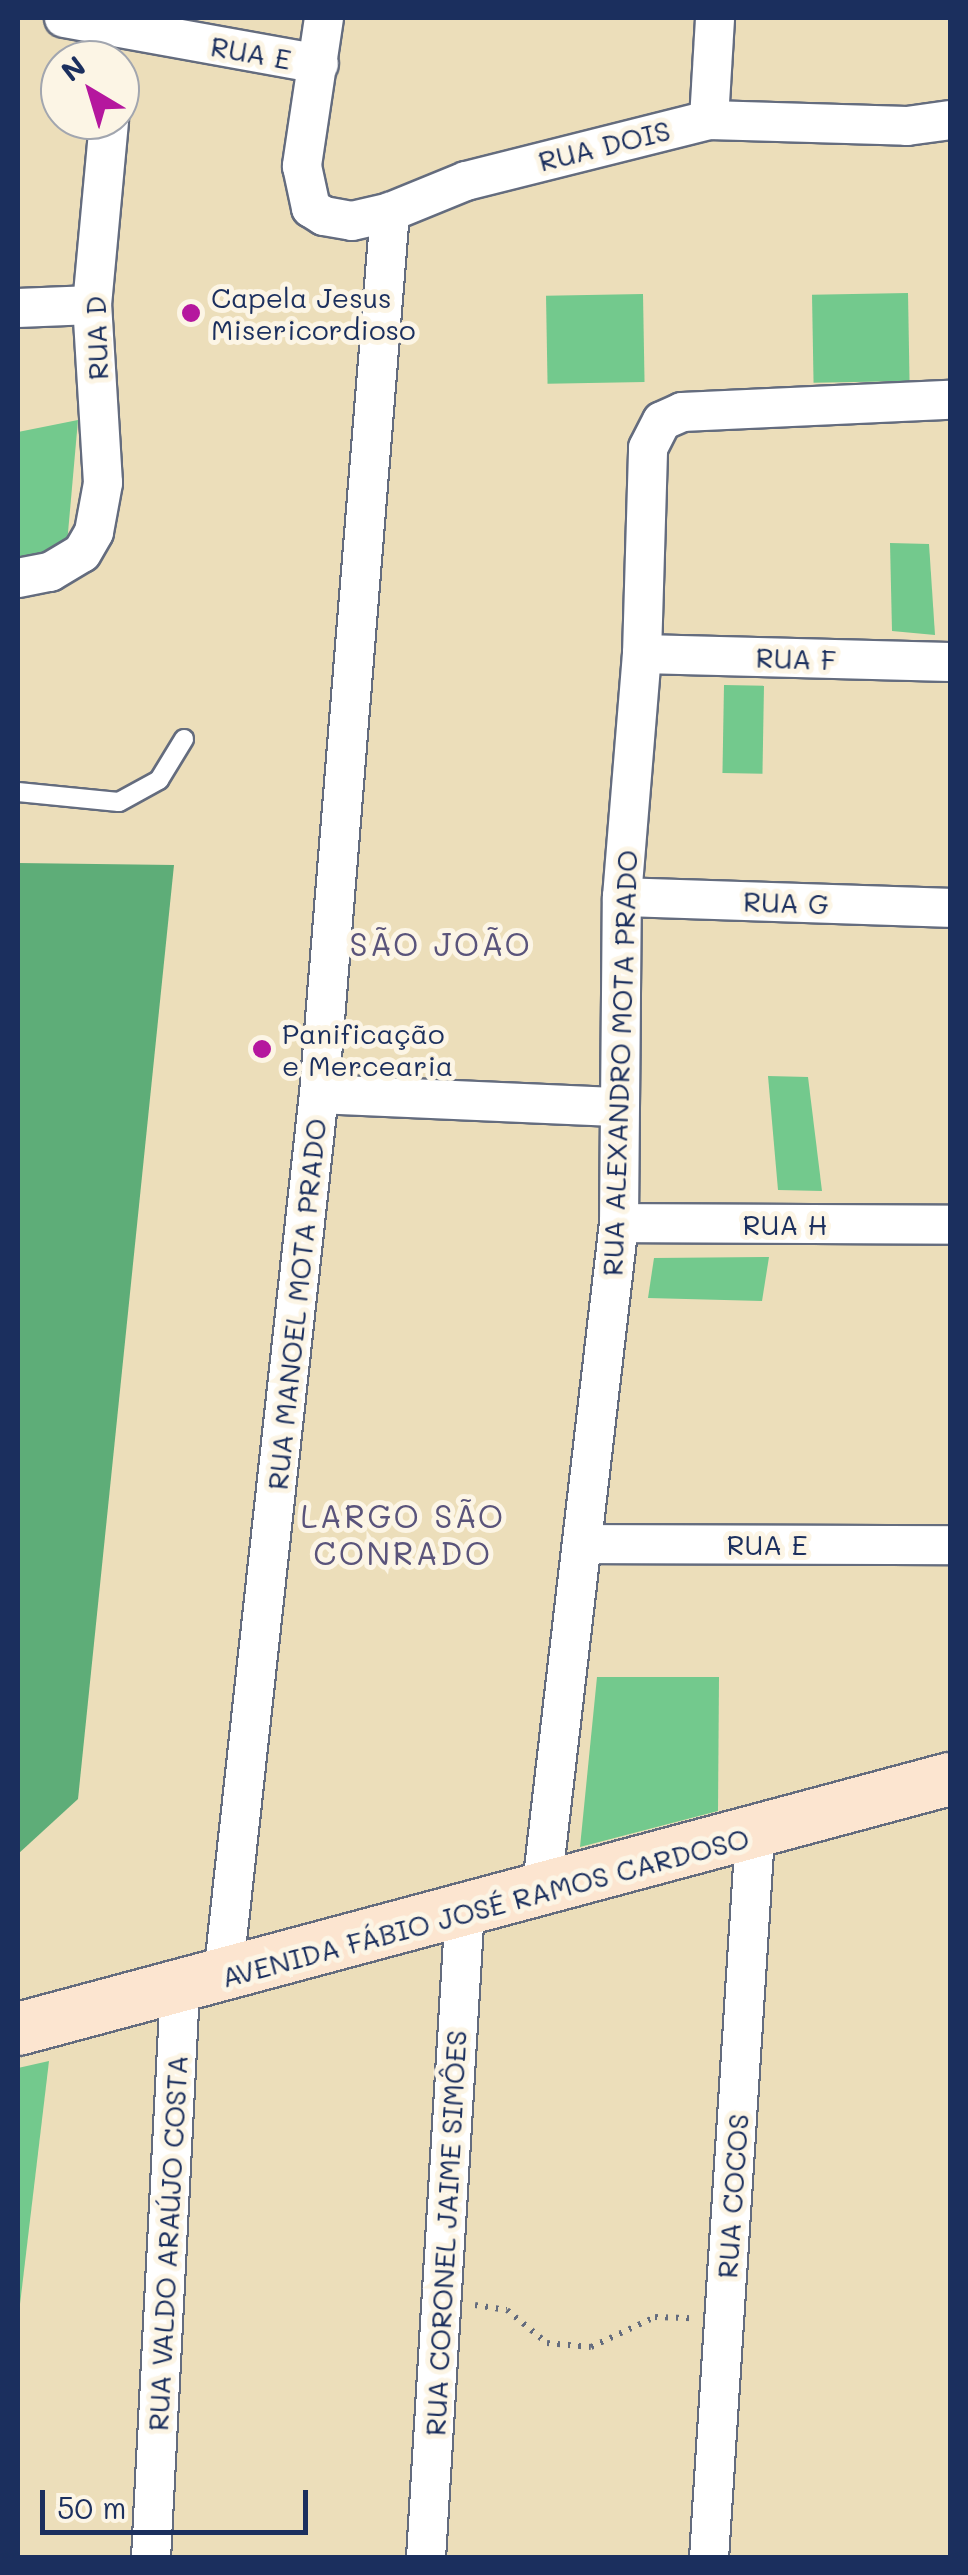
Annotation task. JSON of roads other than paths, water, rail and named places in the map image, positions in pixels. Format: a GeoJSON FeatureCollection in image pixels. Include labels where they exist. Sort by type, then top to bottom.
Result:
{"type":"FeatureCollection","features":[{"type":"Feature","properties":{"kind":"street","name":"RUA E"},"geometry":{"type":"LineString","coordinates":[[64,18],[107,40]]}},
{"type":"Feature","properties":{"kind":"street"},"geometry":{"type":"LineString","coordinates":[[319,64],[324,18]]}},
{"type":"Feature","properties":{"kind":"street"},"geometry":{"type":"LineString","coordinates":[[709,120],[716,18]]}},
{"type":"Feature","properties":{"kind":"street","name":"RUA E"},"geometry":{"type":"LineString","coordinates":[[140,46],[319,64]]}},
{"type":"Feature","properties":{"kind":"street","name":"RUA DOIS"},"geometry":{"type":"LineString","coordinates":[[319,64],[302,166],[311,208],[352,220],[390,212],[466,181],[709,120],[908,126],[950,131]]}},
{"type":"Feature","properties":{"kind":"street","name":"RUA DOIS"},"geometry":{"type":"LineString","coordinates":[[908,126],[950,120]]}},
{"type":"Feature","properties":{"kind":"street","name":"RUA D"},"geometry":{"type":"LineString","coordinates":[[18,578],[50,572],[82,553],[94,532],[103,483],[92,306],[107,140]]}},
{"type":"Feature","properties":{"kind":"street","name":"RUA MANOEL MOTA PRADO"},"geometry":{"type":"LineString","coordinates":[[202,1983],[319,1094],[390,212]]}},
{"type":"Feature","properties":{"kind":"street"},"geometry":{"type":"LineString","coordinates":[[18,308],[92,306]]}},
{"type":"Feature","properties":{"kind":"street","name":"RUA ALEXANDRO MOTA PRADO"},"geometry":{"type":"LineString","coordinates":[[542,1886],[618,1223],[622,897],[642,654],[648,448],[662,421],[682,412],[950,408]]}},
{"type":"Feature","properties":{"kind":"street","name":"RUA F"},"geometry":{"type":"LineString","coordinates":[[642,654],[950,662]]}},
{"type":"Feature","properties":{"kind":"street","name":"RUA G"},"geometry":{"type":"LineString","coordinates":[[622,897],[950,908]]}},
{"type":"Feature","properties":{"kind":"street"},"geometry":{"type":"LineString","coordinates":[[319,1094],[619,1107]]}},
{"type":"Feature","properties":{"kind":"street","name":"RUA H"},"geometry":{"type":"LineString","coordinates":[[618,1223],[950,1225]]}},
{"type":"Feature","properties":{"kind":"street","name":"RUA E"},"geometry":{"type":"LineString","coordinates":[[584,1544],[950,1545]]}},
{"type":"Feature","properties":{"kind":"street","name":"AVENIDA FÁBIO JOSÉ RAMOS CARDOSO"},"geometry":{"type":"LineString","coordinates":[[18,2030],[950,1779]]}},
{"type":"Feature","properties":{"kind":"street","name":"RUA COCOS"},"geometry":{"type":"LineString","coordinates":[[709,2558],[755,1834]]}},
{"type":"Feature","properties":{"kind":"street","name":"RUA CORONEL JAIME SIMÔES"},"geometry":{"type":"LineString","coordinates":[[426,2558],[465,1908]]}},
{"type":"Feature","properties":{"kind":"street","name":"RUA VALDO ARAÚJO COSTA"},"geometry":{"type":"LineString","coordinates":[[152,2558],[202,1983]]}},
{"type":"Feature","properties":{"kind":"lane"},"geometry":{"type":"LineString","coordinates":[[18,792],[130,798],[159,780],[184,739]]}},
{"type":"Feature","properties":{"kind":"place","name":"Capela Jesus Misericordioso"},"geometry":{"type":"Point","coordinates":[191,313]}},
{"type":"Feature","properties":{"kind":"place","name":"Panificação e Mercearia"},"geometry":{"type":"Point","coordinates":[262,1049]}},
{"type":"Feature","properties":{"kind":"district","name":"SÃO JOÃO"},"geometry":{"type":"Point","coordinates":[441,943]}},
{"type":"Feature","properties":{"kind":"district","name":"LARGO SÃO CONRADO"},"geometry":{"type":"Point","coordinates":[403,1534]}}]}
